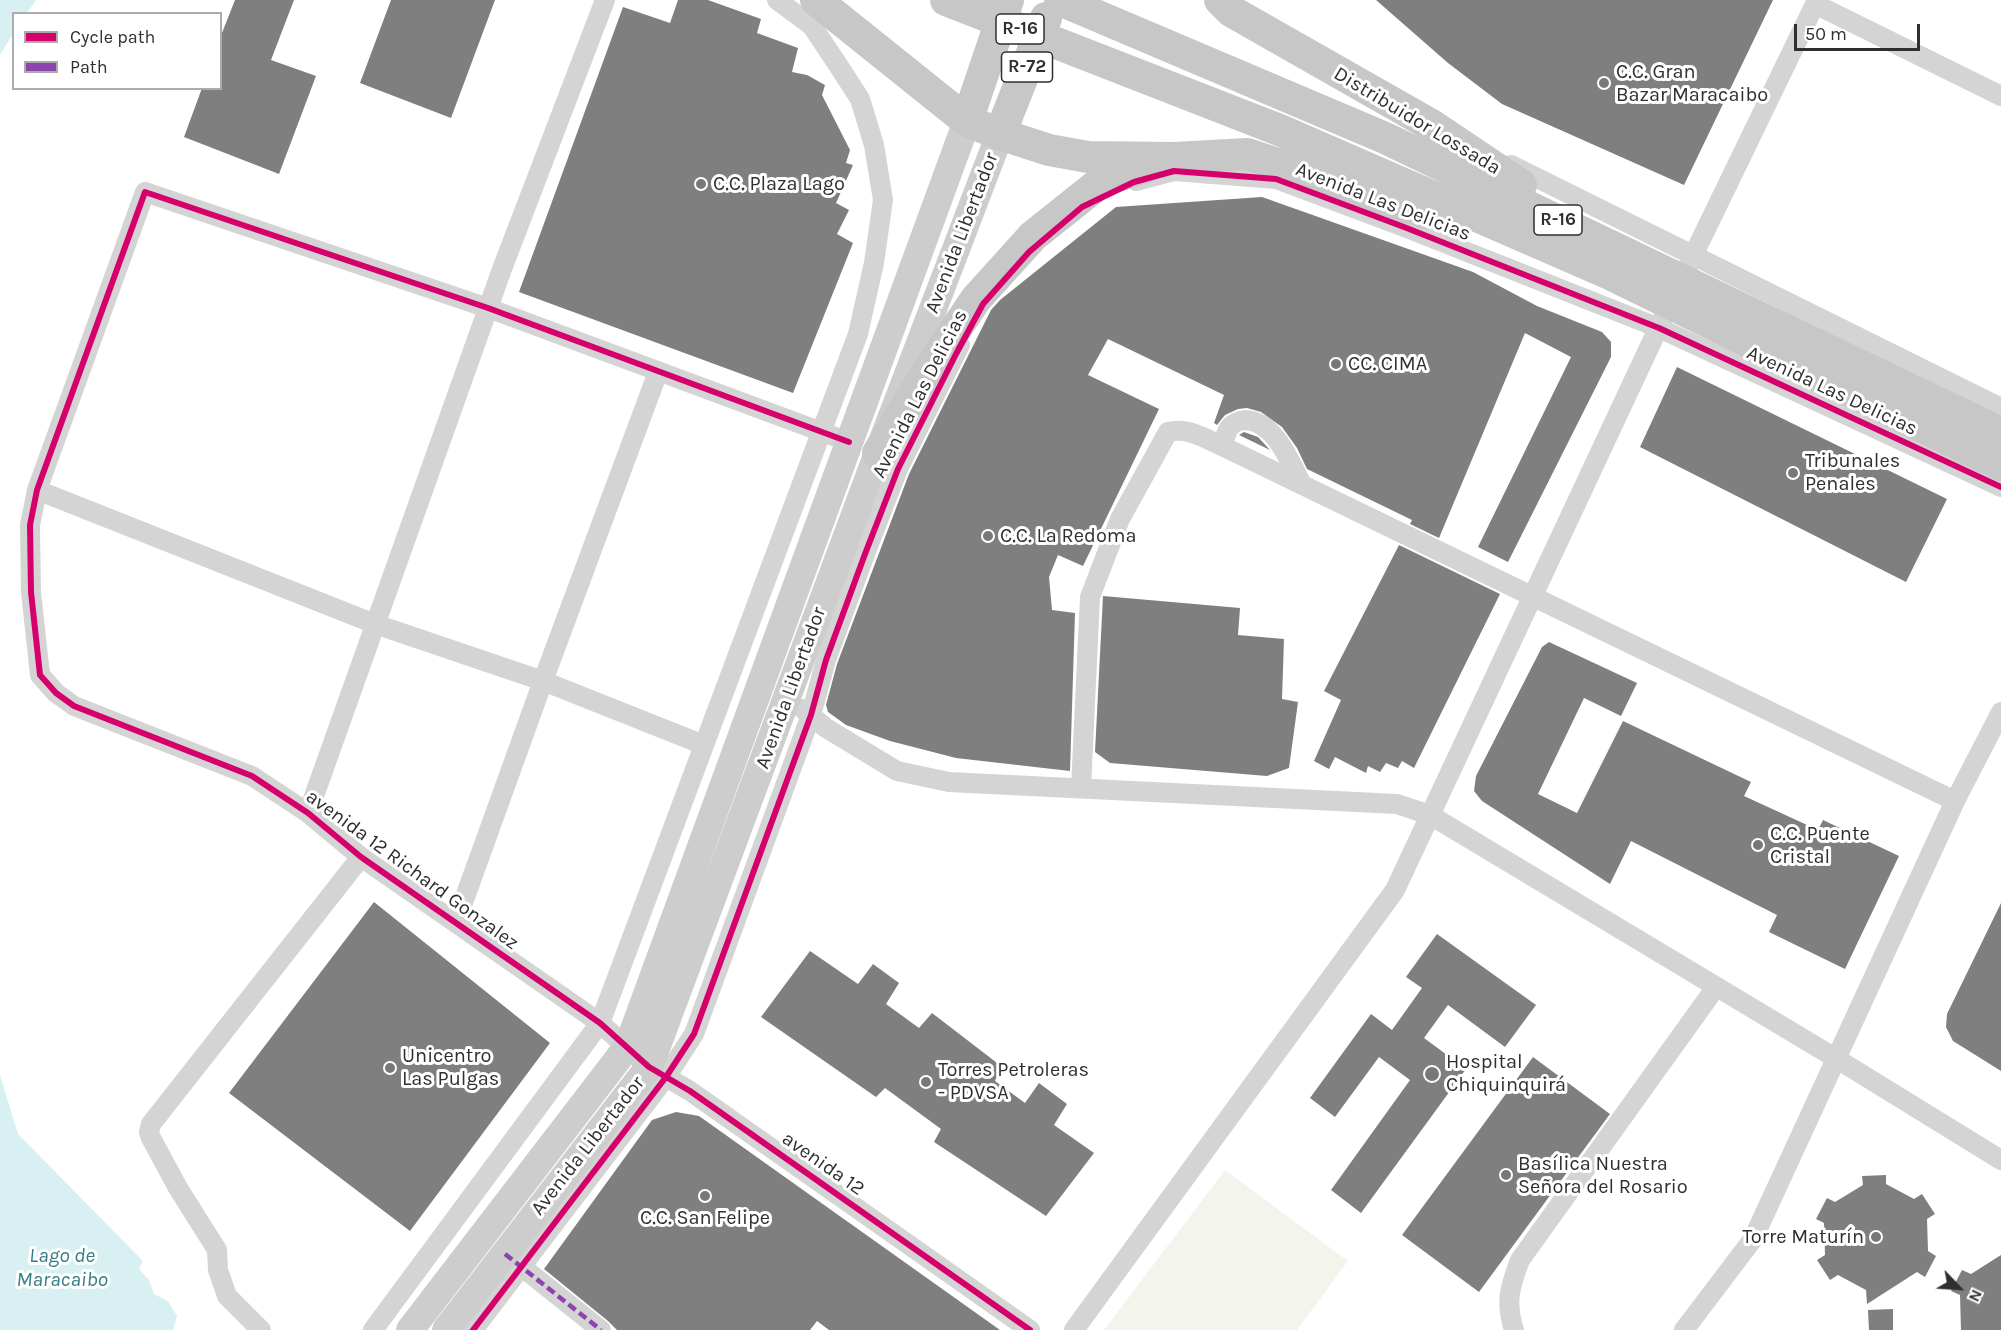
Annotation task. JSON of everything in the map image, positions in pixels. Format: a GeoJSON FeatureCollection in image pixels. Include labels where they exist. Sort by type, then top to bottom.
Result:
{"type":"FeatureCollection","features":[{"type":"Feature","properties":{"kind":"main road"},"geometry":{"type":"LineString","coordinates":[[816,0],[967,121],[1000,134],[1049,150],[1088,157],[1174,158],[1247,154],[1611,260]]}},
{"type":"Feature","properties":{"kind":"main road","name":"Avenida Las Delicias"},"geometry":{"type":"LineString","coordinates":[[946,0],[1611,260]]}},
{"type":"Feature","properties":{"kind":"main road","name":"Avenida Libertador"},"geometry":{"type":"LineString","coordinates":[[446,1330],[514,1260],[658,1072],[788,698],[864,447],[967,121],[1008,0]]}},
{"type":"Feature","properties":{"kind":"main road","name":"Avenida Libertador"},"geometry":{"type":"LineString","coordinates":[[410,1330],[628,1046],[864,447],[1000,134],[1054,0]]}},
{"type":"Feature","properties":{"kind":"main road","name":"Avenida Las Delicias"},"geometry":{"type":"LineString","coordinates":[[1059,0],[1385,138],[2001,465]]}},
{"type":"Feature","properties":{"kind":"main road","name":"Distribuidor Lossada"},"geometry":{"type":"LineString","coordinates":[[1220,0],[1231,11],[1433,126],[1611,260]]}},
{"type":"Feature","properties":{"kind":"main road"},"geometry":{"type":"LineString","coordinates":[[1249,0],[1310,57]]}},
{"type":"Feature","properties":{"kind":"main road"},"geometry":{"type":"LineString","coordinates":[[864,447],[929,369],[976,299],[1034,236],[1101,181],[1174,158]]}},
{"type":"Feature","properties":{"kind":"main road","name":"Avenida Las Delicias"},"geometry":{"type":"LineString","coordinates":[[1676,292],[2001,433]]}},
{"type":"Feature","properties":{"kind":"street"},"geometry":{"type":"LineString","coordinates":[[308,813],[488,308],[605,0]]}},
{"type":"Feature","properties":{"kind":"street"},"geometry":{"type":"LineString","coordinates":[[373,1330],[600,1023],[858,334],[874,264],[883,200],[874,145],[860,99],[812,26],[777,0]]}},
{"type":"Feature","properties":{"kind":"street"},"geometry":{"type":"LineString","coordinates":[[1074,1330],[1395,890],[1676,292],[1816,2],[2001,95]]}},
{"type":"Feature","properties":{"kind":"street","name":"Avenida Las Delicias"},"geometry":{"type":"LineString","coordinates":[[1433,126],[1676,292],[2001,488]]}},
{"type":"Feature","properties":{"kind":"street","name":"Avenida Las Delicias"},"geometry":{"type":"LineString","coordinates":[[658,1072],[694,1035],[811,715],[826,660],[898,469],[983,304],[1029,252],[1082,207],[1134,182],[1174,171],[1276,179],[1404,227],[1676,292],[2001,408]]}},
{"type":"Feature","properties":{"kind":"street"},"geometry":{"type":"LineString","coordinates":[[704,745],[543,681],[375,624],[37,490],[145,192],[488,308],[864,447]]}},
{"type":"Feature","properties":{"kind":"street"},"geometry":{"type":"LineString","coordinates":[[456,922],[658,372]]}},
{"type":"Feature","properties":{"kind":"street"},"geometry":{"type":"LineString","coordinates":[[1222,446],[1230,426],[1242,419],[1256,421],[1284,449],[1302,485]]}},
{"type":"Feature","properties":{"kind":"street"},"geometry":{"type":"LineString","coordinates":[[1081,788],[1090,597],[1120,519],[1168,432],[1180,429],[1222,446],[1955,801]]}},
{"type":"Feature","properties":{"kind":"street"},"geometry":{"type":"LineString","coordinates":[[1249,460],[1259,454],[1268,443],[1269,432]]}},
{"type":"Feature","properties":{"kind":"street","name":"avenida 12 Richard Gonzalez"},"geometry":{"type":"LineString","coordinates":[[37,490],[30,525],[31,592],[40,675],[56,693],[74,706],[252,776],[308,813],[361,857],[600,1023]]}},
{"type":"Feature","properties":{"kind":"street"},"geometry":{"type":"LineString","coordinates":[[788,698],[826,728],[897,771],[949,782],[1396,804],[1430,815],[2001,1160]]}},
{"type":"Feature","properties":{"kind":"street"},"geometry":{"type":"LineString","coordinates":[[1684,1330],[1754,1239],[1955,801],[2001,712]]}},
{"type":"Feature","properties":{"kind":"street"},"geometry":{"type":"LineString","coordinates":[[261,1330],[227,1296],[218,1270],[217,1250],[178,1188],[149,1132],[151,1124],[361,857]]}},
{"type":"Feature","properties":{"kind":"street"},"geometry":{"type":"LineString","coordinates":[[1514,1330],[1510,1319],[1509,1289],[1520,1260],[1716,987]]}},
{"type":"Feature","properties":{"kind":"street"},"geometry":{"type":"LineString","coordinates":[[1527,1330],[1522,1315],[1520,1289],[1529,1263],[1570,1211],[1709,1014],[1716,987]]}},
{"type":"Feature","properties":{"kind":"street","name":"avenida 12"},"geometry":{"type":"LineString","coordinates":[[600,1023],[658,1072],[699,1098],[1030,1330]]}},
{"type":"Feature","properties":{"kind":"street"},"geometry":{"type":"LineString","coordinates":[[473,1330],[514,1260],[601,1330]]}},
{"type":"Feature","properties":{"kind":"shaded area"},"geometry":{"type":"Polygon","coordinates":[[[1225,1170],[1348,1261],[1297,1330],[1104,1330],[1225,1170]]]}},
{"type":"Feature","properties":{"kind":"water"},"geometry":{"type":"Polygon","coordinates":[[[0,0],[36,0],[28,12],[12,12],[12,36],[0,55],[0,0]]]}},
{"type":"Feature","properties":{"kind":"water","name":"Lago de Maracaibo"},"geometry":{"type":"Polygon","coordinates":[[[0,1075],[18,1134],[143,1261],[139,1269],[149,1280],[154,1294],[168,1301],[177,1316],[173,1330],[0,1330],[0,1075]]]}},
{"type":"Feature","properties":{"kind":"building"},"geometry":{"type":"Polygon","coordinates":[[[235,0],[294,0],[271,60],[316,76],[279,174],[184,137],[201,90],[222,90],[222,33],[235,0]]]}},
{"type":"Feature","properties":{"kind":"building"},"geometry":{"type":"Polygon","coordinates":[[[391,0],[495,0],[451,118],[360,83],[391,0]]]}},
{"type":"Feature","properties":{"kind":"building","name":"C.C. Plaza Lago"},"geometry":{"type":"Polygon","coordinates":[[[678,0],[708,0],[761,19],[757,33],[798,48],[792,72],[807,75],[825,85],[822,95],[850,150],[846,163],[853,165],[836,203],[849,210],[837,234],[853,243],[793,393],[519,292],[623,7],[670,23],[678,0]]]}},
{"type":"Feature","properties":{"kind":"building","name":"C.C. Gran Bazar Maracaibo"},"geometry":{"type":"Polygon","coordinates":[[[1376,0],[1773,0],[1684,185],[1502,104],[1448,63],[1376,0]]]}},
{"type":"Feature","properties":{"kind":"building"},"geometry":{"type":"Polygon","coordinates":[[[1262,197],[1473,272],[1537,306],[1602,332],[1611,342],[1611,357],[1508,562],[1478,547],[1571,357],[1525,333],[1439,538],[1410,524],[1412,520],[1307,469],[1297,448],[1282,427],[1261,412],[1247,408],[1238,409],[1225,415],[1217,425],[1214,423],[1224,395],[1108,339],[1088,375],[1159,409],[1083,566],[1058,555],[1049,577],[1052,610],[1075,613],[1070,771],[956,758],[890,741],[846,725],[828,712],[826,705],[837,664],[909,474],[991,310],[1000,300],[1116,207],[1262,197]]]}},
{"type":"Feature","properties":{"kind":"building","name":"Tribunales Penales"},"geometry":{"type":"Polygon","coordinates":[[[1677,367],[1947,499],[1906,582],[1640,447],[1677,367]]]}},
{"type":"Feature","properties":{"kind":"building"},"geometry":{"type":"Polygon","coordinates":[[[1244,432],[1258,437],[1270,450],[1239,435],[1244,432]]]}},
{"type":"Feature","properties":{"kind":"building"},"geometry":{"type":"Polygon","coordinates":[[[1399,545],[1500,594],[1414,768],[1402,761],[1398,768],[1386,763],[1380,772],[1368,766],[1366,773],[1335,757],[1329,769],[1314,761],[1341,700],[1324,691],[1399,545]]]}},
{"type":"Feature","properties":{"kind":"building"},"geometry":{"type":"Polygon","coordinates":[[[1103,596],[1240,608],[1238,635],[1284,639],[1282,699],[1298,702],[1289,768],[1267,776],[1110,763],[1095,752],[1103,596]]]}},
{"type":"Feature","properties":{"kind":"building","name":"C.C. Puente Cristal"},"geometry":{"type":"Polygon","coordinates":[[[1549,642],[1637,683],[1621,716],[1584,698],[1538,794],[1577,813],[1623,721],[1751,782],[1744,796],[1818,830],[1823,820],[1899,856],[1845,969],[1769,932],[1777,915],[1631,841],[1610,884],[1482,801],[1474,791],[1476,776],[1542,647],[1549,642]]]}},
{"type":"Feature","properties":{"kind":"building","name":"Unicentro Las Pulgas"},"geometry":{"type":"Polygon","coordinates":[[[374,902],[550,1043],[410,1231],[229,1093],[374,902]]]}},
{"type":"Feature","properties":{"kind":"building"},"geometry":{"type":"Polygon","coordinates":[[[2001,903],[2001,1071],[1953,1041],[1946,1027],[1947,1014],[2001,903]]]}},
{"type":"Feature","properties":{"kind":"building","name":"Hospital Chiquinquirá"},"geometry":{"type":"Polygon","coordinates":[[[1437,934],[1536,1005],[1505,1047],[1448,1005],[1424,1038],[1466,1069],[1361,1213],[1331,1190],[1410,1080],[1379,1057],[1335,1117],[1310,1098],[1371,1014],[1392,1030],[1422,988],[1406,977],[1437,934]]]}},
{"type":"Feature","properties":{"kind":"building","name":"Torres Petroleras - PDVSA"},"geometry":{"type":"Polygon","coordinates":[[[810,951],[858,984],[873,964],[899,983],[886,1004],[919,1028],[932,1013],[1001,1066],[995,1081],[1025,1103],[1039,1083],[1067,1104],[1054,1125],[1094,1153],[1046,1216],[934,1142],[941,1129],[885,1088],[876,1097],[761,1017],[810,951]]]}},
{"type":"Feature","properties":{"kind":"building","name":"Basílica Nuestra Señora del Rosario"},"geometry":{"type":"Polygon","coordinates":[[[1533,1057],[1610,1114],[1479,1292],[1402,1235],[1533,1057]]]}},
{"type":"Feature","properties":{"kind":"building","name":"C.C. San Felipe"},"geometry":{"type":"Polygon","coordinates":[[[676,1112],[699,1116],[1000,1330],[829,1330],[817,1321],[810,1330],[617,1330],[544,1269],[652,1120],[676,1112]]]}},
{"type":"Feature","properties":{"kind":"building","name":"Torre Maturín"},"geometry":{"type":"Polygon","coordinates":[[[1886,1175],[1886,1184],[1914,1199],[1922,1194],[1935,1214],[1927,1219],[1928,1251],[1936,1256],[1925,1277],[1917,1272],[1867,1304],[1866,1290],[1838,1275],[1830,1280],[1817,1260],[1825,1255],[1824,1223],[1816,1219],[1827,1198],[1835,1202],[1863,1185],[1862,1176],[1886,1175]]]}},
{"type":"Feature","properties":{"kind":"building"},"geometry":{"type":"Polygon","coordinates":[[[2001,1255],[2001,1330],[1961,1330],[1960,1295],[1951,1291],[1962,1270],[1971,1274],[2001,1255]]]}},
{"type":"Feature","properties":{"kind":"building"},"geometry":{"type":"Polygon","coordinates":[[[1893,1309],[1893,1330],[1869,1330],[1868,1310],[1893,1309]]]}},
{"type":"Feature","properties":{"kind":"marked path"},"geometry":{"type":"LineString","coordinates":[[505,1254],[601,1330]]}},
{"type":"Feature","properties":{"kind":"cycle path"},"geometry":{"type":"LineString","coordinates":[[473,1330],[666,1077],[694,1034],[811,715],[826,660],[898,469],[983,304],[1029,252],[1082,207],[1134,182],[1174,171],[1276,179],[1659,328],[2001,487]]}},
{"type":"Feature","properties":{"kind":"cycle path"},"geometry":{"type":"LineString","coordinates":[[849,442],[488,308],[145,192],[37,490],[30,525],[31,592],[40,675],[56,693],[74,706],[252,776],[308,813],[361,857],[600,1023],[649,1067],[690,1091],[1030,1330]]}},
{"type":"Feature","properties":{"kind":"place","name":"C.C. Gran Bazar Maracaibo"},"geometry":{"type":"Point","coordinates":[1604,83]}},
{"type":"Feature","properties":{"kind":"place","name":"C.C. Plaza Lago"},"geometry":{"type":"Point","coordinates":[701,184]}},
{"type":"Feature","properties":{"kind":"place","name":"CC. CIMA"},"geometry":{"type":"Point","coordinates":[1336,364]}},
{"type":"Feature","properties":{"kind":"place","name":"Tribunales Penales"},"geometry":{"type":"Point","coordinates":[1793,473]}},
{"type":"Feature","properties":{"kind":"place","name":"C.C. La Redoma"},"geometry":{"type":"Point","coordinates":[988,536]}},
{"type":"Feature","properties":{"kind":"place","name":"C.C. Puente Cristal"},"geometry":{"type":"Point","coordinates":[1758,845]}},
{"type":"Feature","properties":{"kind":"place","name":"Unicentro Las Pulgas"},"geometry":{"type":"Point","coordinates":[390,1068]}},
{"type":"Feature","properties":{"kind":"place","name":"Hospital Chiquinquirá"},"geometry":{"type":"Point","coordinates":[1432,1074]}},
{"type":"Feature","properties":{"kind":"place","name":"Torres Petroleras - PDVSA"},"geometry":{"type":"Point","coordinates":[926,1082]}},
{"type":"Feature","properties":{"kind":"place","name":"Basílica Nuestra Señora del Rosario"},"geometry":{"type":"Point","coordinates":[1506,1175]}},
{"type":"Feature","properties":{"kind":"place","name":"C.C. San Felipe"},"geometry":{"type":"Point","coordinates":[705,1196]}},
{"type":"Feature","properties":{"kind":"place","name":"Torre Maturín"},"geometry":{"type":"Point","coordinates":[1876,1237]}}]}
